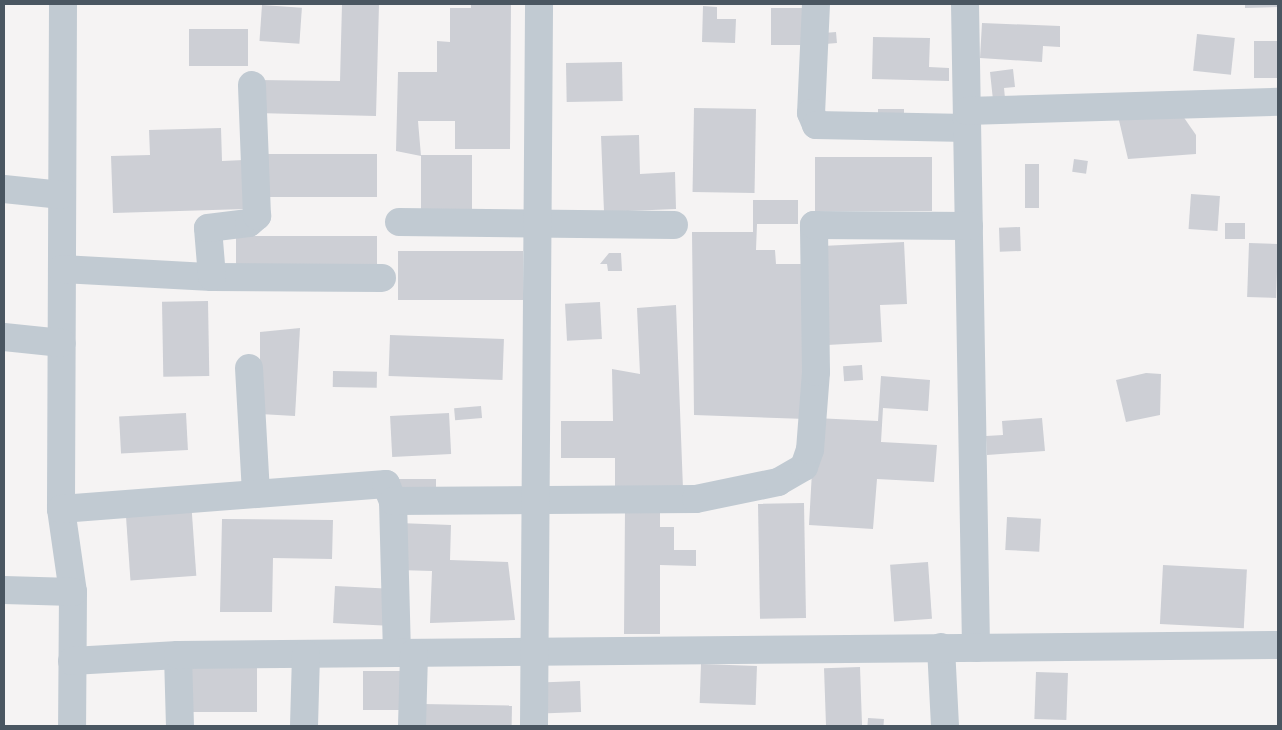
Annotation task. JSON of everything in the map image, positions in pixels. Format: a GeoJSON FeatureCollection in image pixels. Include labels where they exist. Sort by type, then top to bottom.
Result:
{"type":"FeatureCollection","features":[{"type":"Feature","properties":{"kind":"street"},"geometry":{"type":"LineString","coordinates":[[63,4],[61,508],[73,592],[72,726]]}},
{"type":"Feature","properties":{"kind":"street"},"geometry":{"type":"LineString","coordinates":[[534,726],[539,4]]}},
{"type":"Feature","properties":{"kind":"street"},"geometry":{"type":"LineString","coordinates":[[816,4],[811,113],[816,125],[967,120],[1278,102]]}},
{"type":"Feature","properties":{"kind":"street"},"geometry":{"type":"LineString","coordinates":[[965,4],[976,648]]}},
{"type":"Feature","properties":{"kind":"street"},"geometry":{"type":"LineString","coordinates":[[212,277],[208,228],[250,223],[257,216],[252,85]]}},
{"type":"Feature","properties":{"kind":"street"},"geometry":{"type":"LineString","coordinates":[[4,189],[62,195]]}},
{"type":"Feature","properties":{"kind":"street"},"geometry":{"type":"LineString","coordinates":[[399,222],[674,225]]}},
{"type":"Feature","properties":{"kind":"street"},"geometry":{"type":"LineString","coordinates":[[393,501],[536,497],[696,499],[793,476],[804,468],[810,450],[815,405],[814,225],[969,226]]}},
{"type":"Feature","properties":{"kind":"street"},"geometry":{"type":"LineString","coordinates":[[62,269],[212,277],[382,278]]}},
{"type":"Feature","properties":{"kind":"street"},"geometry":{"type":"LineString","coordinates":[[4,337],[62,343]]}},
{"type":"Feature","properties":{"kind":"street"},"geometry":{"type":"LineString","coordinates":[[249,368],[256,494]]}},
{"type":"Feature","properties":{"kind":"street"},"geometry":{"type":"LineString","coordinates":[[61,508],[386,484],[393,501],[412,726]]}},
{"type":"Feature","properties":{"kind":"street"},"geometry":{"type":"LineString","coordinates":[[4,590],[73,592]]}},
{"type":"Feature","properties":{"kind":"street"},"geometry":{"type":"LineString","coordinates":[[72,661],[178,655],[1278,645]]}},
{"type":"Feature","properties":{"kind":"street"},"geometry":{"type":"LineString","coordinates":[[941,647],[945,726]]}},
{"type":"Feature","properties":{"kind":"street"},"geometry":{"type":"LineString","coordinates":[[304,726],[306,654]]}},
{"type":"Feature","properties":{"kind":"street"},"geometry":{"type":"LineString","coordinates":[[178,655],[180,726]]}},
{"type":"Feature","properties":{"kind":"building"},"geometry":{"type":"Polygon","coordinates":[[[342,4],[379,4],[376,116],[256,113],[257,80],[340,81],[342,4]]]}},
{"type":"Feature","properties":{"kind":"building"},"geometry":{"type":"Polygon","coordinates":[[[471,4],[511,4],[510,149],[455,149],[455,121],[418,121],[421,156],[396,151],[398,72],[437,72],[437,41],[450,42],[450,8],[471,8],[471,4]]]}},
{"type":"Feature","properties":{"kind":"building"},"geometry":{"type":"Polygon","coordinates":[[[1245,4],[1278,4],[1278,7],[1245,8],[1245,4]]]}},
{"type":"Feature","properties":{"kind":"building"},"geometry":{"type":"Polygon","coordinates":[[[262,5],[302,8],[299,44],[259,41],[262,5]]]}},
{"type":"Feature","properties":{"kind":"building"},"geometry":{"type":"Polygon","coordinates":[[[703,6],[717,7],[717,19],[736,19],[735,43],[702,42],[703,6]]]}},
{"type":"Feature","properties":{"kind":"building"},"geometry":{"type":"Polygon","coordinates":[[[771,8],[809,8],[809,45],[771,45],[771,8]]]}},
{"type":"Feature","properties":{"kind":"building"},"geometry":{"type":"Polygon","coordinates":[[[982,23],[1060,26],[1060,47],[1043,46],[1042,62],[980,58],[982,23]]]}},
{"type":"Feature","properties":{"kind":"building"},"geometry":{"type":"Polygon","coordinates":[[[189,29],[248,29],[248,66],[189,66],[189,29]]]}},
{"type":"Feature","properties":{"kind":"building"},"geometry":{"type":"Polygon","coordinates":[[[836,32],[837,43],[819,45],[818,34],[836,32]]]}},
{"type":"Feature","properties":{"kind":"building"},"geometry":{"type":"Polygon","coordinates":[[[1197,34],[1235,38],[1231,75],[1193,71],[1197,34]]]}},
{"type":"Feature","properties":{"kind":"building"},"geometry":{"type":"Polygon","coordinates":[[[873,37],[930,38],[929,67],[949,68],[949,81],[872,79],[873,37]]]}},
{"type":"Feature","properties":{"kind":"building"},"geometry":{"type":"Polygon","coordinates":[[[1254,41],[1278,41],[1278,78],[1254,78],[1254,41]]]}},
{"type":"Feature","properties":{"kind":"building"},"geometry":{"type":"Polygon","coordinates":[[[622,62],[623,101],[567,102],[566,63],[622,62]]]}},
{"type":"Feature","properties":{"kind":"building"},"geometry":{"type":"Polygon","coordinates":[[[1013,69],[1015,87],[1004,88],[1005,98],[993,100],[990,72],[1013,69]]]}},
{"type":"Feature","properties":{"kind":"building"},"geometry":{"type":"Polygon","coordinates":[[[694,108],[756,109],[755,193],[693,192],[694,108]]]}},
{"type":"Feature","properties":{"kind":"building"},"geometry":{"type":"Polygon","coordinates":[[[878,109],[904,109],[904,119],[878,119],[878,109]]]}},
{"type":"Feature","properties":{"kind":"building"},"geometry":{"type":"Polygon","coordinates":[[[1178,109],[1196,135],[1196,154],[1128,159],[1118,116],[1178,109]]]}},
{"type":"Feature","properties":{"kind":"building"},"geometry":{"type":"Polygon","coordinates":[[[221,128],[222,161],[244,160],[246,209],[113,213],[111,156],[150,155],[149,130],[221,128]]]}},
{"type":"Feature","properties":{"kind":"building"},"geometry":{"type":"Polygon","coordinates":[[[639,135],[640,174],[675,172],[676,209],[604,212],[601,136],[639,135]]]}},
{"type":"Feature","properties":{"kind":"building"},"geometry":{"type":"Polygon","coordinates":[[[260,154],[377,154],[377,197],[260,197],[260,154]]]}},
{"type":"Feature","properties":{"kind":"building"},"geometry":{"type":"Polygon","coordinates":[[[421,155],[472,155],[472,217],[421,217],[421,155]]]}},
{"type":"Feature","properties":{"kind":"building"},"geometry":{"type":"Polygon","coordinates":[[[815,157],[932,157],[932,211],[815,211],[815,157]]]}},
{"type":"Feature","properties":{"kind":"building"},"geometry":{"type":"Polygon","coordinates":[[[1074,159],[1088,161],[1086,174],[1072,172],[1074,159]]]}},
{"type":"Feature","properties":{"kind":"building"},"geometry":{"type":"Polygon","coordinates":[[[1025,164],[1039,164],[1039,208],[1025,208],[1025,164]]]}},
{"type":"Feature","properties":{"kind":"building"},"geometry":{"type":"Polygon","coordinates":[[[1191,194],[1220,196],[1217,231],[1189,229],[1191,194]]]}},
{"type":"Feature","properties":{"kind":"building"},"geometry":{"type":"Polygon","coordinates":[[[753,200],[798,200],[798,224],[757,224],[756,250],[775,250],[776,264],[807,264],[806,419],[694,415],[692,232],[753,232],[753,200]]]}},
{"type":"Feature","properties":{"kind":"building"},"geometry":{"type":"Polygon","coordinates":[[[1225,223],[1245,223],[1245,239],[1225,239],[1225,223]]]}},
{"type":"Feature","properties":{"kind":"building"},"geometry":{"type":"Polygon","coordinates":[[[1020,227],[1021,251],[1000,252],[999,228],[1020,227]]]}},
{"type":"Feature","properties":{"kind":"building"},"geometry":{"type":"Polygon","coordinates":[[[236,236],[377,236],[377,271],[236,271],[236,236]]]}},
{"type":"Feature","properties":{"kind":"building"},"geometry":{"type":"Polygon","coordinates":[[[904,242],[907,304],[880,305],[882,342],[827,345],[822,246],[904,242]]]}},
{"type":"Feature","properties":{"kind":"building"},"geometry":{"type":"Polygon","coordinates":[[[1249,243],[1278,244],[1276,298],[1247,297],[1249,243]]]}},
{"type":"Feature","properties":{"kind":"building"},"geometry":{"type":"Polygon","coordinates":[[[398,251],[523,251],[523,300],[398,300],[398,251]]]}},
{"type":"Feature","properties":{"kind":"building"},"geometry":{"type":"Polygon","coordinates":[[[609,253],[621,253],[622,271],[608,271],[607,264],[600,264],[609,253]]]}},
{"type":"Feature","properties":{"kind":"building"},"geometry":{"type":"Polygon","coordinates":[[[208,301],[209,376],[163,377],[162,302],[208,301]]]}},
{"type":"Feature","properties":{"kind":"building"},"geometry":{"type":"Polygon","coordinates":[[[600,302],[602,339],[567,341],[565,304],[600,302]]]}},
{"type":"Feature","properties":{"kind":"building"},"geometry":{"type":"Polygon","coordinates":[[[676,305],[683,489],[615,489],[615,458],[561,458],[561,421],[613,421],[612,369],[640,374],[637,308],[676,305]]]}},
{"type":"Feature","properties":{"kind":"building"},"geometry":{"type":"Polygon","coordinates":[[[300,328],[295,416],[260,414],[260,332],[300,328]]]}},
{"type":"Feature","properties":{"kind":"building"},"geometry":{"type":"Polygon","coordinates":[[[390,335],[504,339],[502,380],[389,376],[390,335]]]}},
{"type":"Feature","properties":{"kind":"building"},"geometry":{"type":"Polygon","coordinates":[[[862,365],[863,380],[844,381],[843,366],[862,365]]]}},
{"type":"Feature","properties":{"kind":"building"},"geometry":{"type":"Polygon","coordinates":[[[333,371],[377,372],[377,388],[333,387],[333,371]]]}},
{"type":"Feature","properties":{"kind":"building"},"geometry":{"type":"Polygon","coordinates":[[[1146,373],[1161,374],[1160,415],[1126,422],[1116,380],[1146,373]]]}},
{"type":"Feature","properties":{"kind":"building"},"geometry":{"type":"Polygon","coordinates":[[[881,376],[930,380],[928,411],[883,408],[881,442],[937,445],[934,482],[877,479],[873,529],[809,525],[815,418],[878,421],[881,376]]]}},
{"type":"Feature","properties":{"kind":"building"},"geometry":{"type":"Polygon","coordinates":[[[481,406],[482,418],[455,420],[454,408],[481,406]]]}},
{"type":"Feature","properties":{"kind":"building"},"geometry":{"type":"Polygon","coordinates":[[[186,413],[188,450],[121,453],[119,417],[186,413]]]}},
{"type":"Feature","properties":{"kind":"building"},"geometry":{"type":"Polygon","coordinates":[[[449,413],[451,454],[392,457],[390,416],[449,413]]]}},
{"type":"Feature","properties":{"kind":"building"},"geometry":{"type":"Polygon","coordinates":[[[1042,418],[1045,451],[987,455],[986,436],[1003,435],[1002,421],[1042,418]]]}},
{"type":"Feature","properties":{"kind":"building"},"geometry":{"type":"Polygon","coordinates":[[[395,479],[436,479],[436,493],[395,493],[395,479]]]}},
{"type":"Feature","properties":{"kind":"building"},"geometry":{"type":"Polygon","coordinates":[[[191,500],[196,576],[130,580],[125,505],[191,500]]]}},
{"type":"Feature","properties":{"kind":"building"},"geometry":{"type":"Polygon","coordinates":[[[804,503],[806,618],[760,619],[758,504],[804,503]]]}},
{"type":"Feature","properties":{"kind":"building"},"geometry":{"type":"Polygon","coordinates":[[[625,509],[660,509],[660,527],[674,527],[674,550],[696,550],[696,566],[660,565],[660,634],[624,634],[625,509]]]}},
{"type":"Feature","properties":{"kind":"building"},"geometry":{"type":"Polygon","coordinates":[[[1007,517],[1041,519],[1039,552],[1005,550],[1007,517]]]}},
{"type":"Feature","properties":{"kind":"building"},"geometry":{"type":"Polygon","coordinates":[[[222,519],[333,520],[332,559],[273,558],[272,612],[220,612],[222,519]]]}},
{"type":"Feature","properties":{"kind":"building"},"geometry":{"type":"Polygon","coordinates":[[[399,523],[451,525],[450,560],[508,562],[515,620],[430,623],[432,571],[398,570],[399,523]]]}},
{"type":"Feature","properties":{"kind":"building"},"geometry":{"type":"Polygon","coordinates":[[[928,562],[932,619],[894,622],[890,565],[928,562]]]}},
{"type":"Feature","properties":{"kind":"building"},"geometry":{"type":"Polygon","coordinates":[[[1163,565],[1247,569],[1244,628],[1160,624],[1163,565]]]}},
{"type":"Feature","properties":{"kind":"building"},"geometry":{"type":"Polygon","coordinates":[[[335,586],[385,589],[383,626],[333,623],[335,586]]]}},
{"type":"Feature","properties":{"kind":"building"},"geometry":{"type":"Polygon","coordinates":[[[701,664],[757,666],[756,705],[700,703],[701,664]]]}},
{"type":"Feature","properties":{"kind":"building"},"geometry":{"type":"Polygon","coordinates":[[[191,666],[257,666],[257,712],[191,712],[191,666]]]}},
{"type":"Feature","properties":{"kind":"building"},"geometry":{"type":"Polygon","coordinates":[[[860,667],[862,726],[826,726],[824,668],[860,667]]]}},
{"type":"Feature","properties":{"kind":"building"},"geometry":{"type":"Polygon","coordinates":[[[363,671],[402,671],[402,710],[363,710],[363,671]]]}},
{"type":"Feature","properties":{"kind":"building"},"geometry":{"type":"Polygon","coordinates":[[[1036,672],[1068,673],[1066,720],[1034,719],[1036,672]]]}},
{"type":"Feature","properties":{"kind":"building"},"geometry":{"type":"Polygon","coordinates":[[[580,681],[581,712],[548,713],[547,682],[580,681]]]}},
{"type":"Feature","properties":{"kind":"building"},"geometry":{"type":"Polygon","coordinates":[[[422,704],[512,706],[512,726],[422,726],[422,704]]]}},
{"type":"Feature","properties":{"kind":"building"},"geometry":{"type":"Polygon","coordinates":[[[868,718],[884,719],[883,726],[867,726],[868,718]]]}}]}
